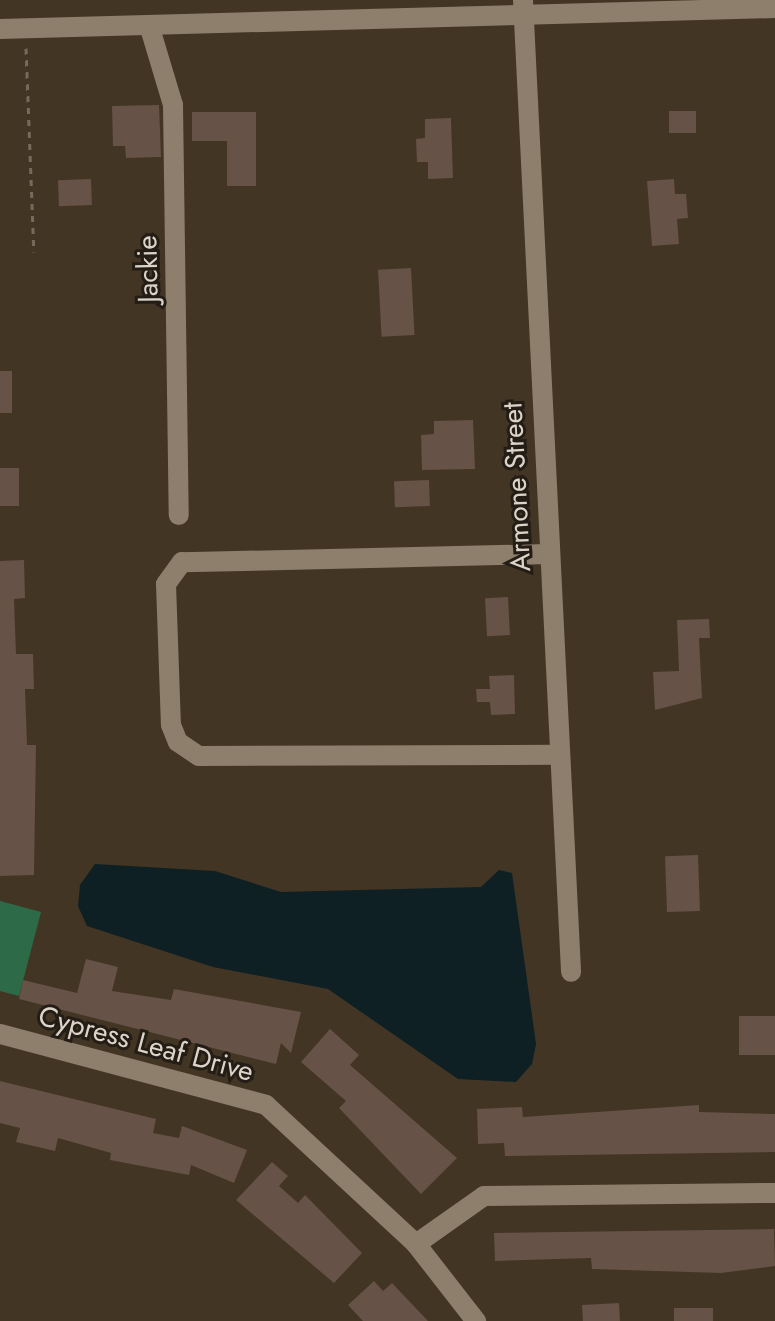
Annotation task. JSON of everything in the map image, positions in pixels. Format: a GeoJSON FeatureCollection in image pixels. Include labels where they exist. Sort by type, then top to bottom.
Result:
{"type":"FeatureCollection","features":[{"type":"Feature","properties":{"kind":"street"},"geometry":{"type":"LineString","coordinates":[[0,29],[524,8],[775,8]]}},
{"type":"Feature","properties":{"kind":"street","name":"Armone Street"},"geometry":{"type":"LineString","coordinates":[[524,8],[548,554],[571,972]]}},
{"type":"Feature","properties":{"kind":"street","name":"Jackie"},"geometry":{"type":"LineString","coordinates":[[149,25],[173,105],[179,515]]}},
{"type":"Feature","properties":{"kind":"street"},"geometry":{"type":"LineString","coordinates":[[548,554],[182,562],[166,584],[171,725],[178,742],[199,756],[559,755]]}},
{"type":"Feature","properties":{"kind":"street","name":"Cypress Leaf Drive"},"geometry":{"type":"LineString","coordinates":[[0,1034],[266,1105],[416,1244],[476,1321]]}},
{"type":"Feature","properties":{"kind":"street"},"geometry":{"type":"LineString","coordinates":[[416,1244],[484,1196],[775,1193]]}},
{"type":"Feature","properties":{"kind":"path"},"geometry":{"type":"LineString","coordinates":[[26,28],[34,252]]}},
{"type":"Feature","properties":{"kind":"green space"},"geometry":{"type":"Polygon","coordinates":[[[0,901],[41,912],[19,996],[0,991],[0,901]]]}},
{"type":"Feature","properties":{"kind":"shaded area"},"geometry":{"type":"Polygon","coordinates":[[[95,864],[215,871],[281,892],[481,887],[499,870],[512,873],[536,1044],[532,1064],[516,1082],[458,1079],[328,989],[213,967],[87,926],[78,906],[80,885],[95,864]]]}},
{"type":"Feature","properties":{"kind":"building"},"geometry":{"type":"Polygon","coordinates":[[[159,105],[161,157],[126,158],[125,146],[113,146],[112,106],[159,105]]]}},
{"type":"Feature","properties":{"kind":"building"},"geometry":{"type":"Polygon","coordinates":[[[669,111],[696,111],[696,133],[669,133],[669,111]]]}},
{"type":"Feature","properties":{"kind":"building"},"geometry":{"type":"Polygon","coordinates":[[[192,112],[256,112],[256,186],[227,186],[227,141],[192,141],[192,112]]]}},
{"type":"Feature","properties":{"kind":"building"},"geometry":{"type":"Polygon","coordinates":[[[451,118],[453,178],[428,179],[428,162],[417,162],[416,139],[425,138],[425,119],[451,118]]]}},
{"type":"Feature","properties":{"kind":"building"},"geometry":{"type":"Polygon","coordinates":[[[91,179],[92,205],[59,206],[58,180],[91,179]]]}},
{"type":"Feature","properties":{"kind":"building"},"geometry":{"type":"Polygon","coordinates":[[[674,179],[675,194],[686,194],[688,218],[677,219],[679,244],[652,246],[647,181],[674,179]]]}},
{"type":"Feature","properties":{"kind":"building"},"geometry":{"type":"Polygon","coordinates":[[[411,268],[415,335],[382,337],[378,270],[411,268]]]}},
{"type":"Feature","properties":{"kind":"building"},"geometry":{"type":"Polygon","coordinates":[[[0,371],[12,371],[12,413],[0,413],[0,371]]]}},
{"type":"Feature","properties":{"kind":"building"},"geometry":{"type":"Polygon","coordinates":[[[473,420],[475,469],[422,470],[421,435],[434,434],[434,421],[473,420]]]}},
{"type":"Feature","properties":{"kind":"building"},"geometry":{"type":"Polygon","coordinates":[[[0,468],[19,468],[19,506],[0,506],[0,468]]]}},
{"type":"Feature","properties":{"kind":"building"},"geometry":{"type":"Polygon","coordinates":[[[429,480],[430,506],[395,507],[394,481],[429,480]]]}},
{"type":"Feature","properties":{"kind":"building"},"geometry":{"type":"Polygon","coordinates":[[[24,560],[25,598],[14,599],[16,654],[33,654],[34,689],[25,689],[27,745],[36,745],[34,875],[0,876],[0,561],[24,560]]]}},
{"type":"Feature","properties":{"kind":"building"},"geometry":{"type":"Polygon","coordinates":[[[508,597],[510,635],[487,636],[485,598],[508,597]]]}},
{"type":"Feature","properties":{"kind":"building"},"geometry":{"type":"Polygon","coordinates":[[[709,619],[710,638],[699,638],[702,698],[655,710],[653,672],[679,671],[677,620],[709,619]]]}},
{"type":"Feature","properties":{"kind":"building"},"geometry":{"type":"Polygon","coordinates":[[[514,675],[515,714],[491,715],[490,702],[477,702],[476,689],[490,689],[489,676],[514,675]]]}},
{"type":"Feature","properties":{"kind":"building"},"geometry":{"type":"Polygon","coordinates":[[[698,855],[700,911],[667,912],[665,856],[698,855]]]}},
{"type":"Feature","properties":{"kind":"building"},"geometry":{"type":"Polygon","coordinates":[[[86,959],[118,967],[112,991],[171,1000],[174,989],[301,1012],[291,1053],[281,1043],[276,1064],[19,999],[23,980],[77,993],[86,959]]]}},
{"type":"Feature","properties":{"kind":"building"},"geometry":{"type":"Polygon","coordinates":[[[739,1016],[775,1016],[775,1055],[739,1055],[739,1016]]]}},
{"type":"Feature","properties":{"kind":"building"},"geometry":{"type":"Polygon","coordinates":[[[330,1029],[359,1055],[350,1065],[457,1158],[421,1194],[339,1108],[346,1101],[301,1062],[330,1029]]]}},
{"type":"Feature","properties":{"kind":"building"},"geometry":{"type":"Polygon","coordinates":[[[0,1081],[156,1119],[153,1133],[179,1138],[182,1126],[247,1150],[234,1183],[191,1165],[189,1175],[110,1160],[111,1153],[58,1138],[55,1151],[16,1142],[20,1128],[0,1123],[0,1081]]]}},
{"type":"Feature","properties":{"kind":"building"},"geometry":{"type":"Polygon","coordinates":[[[699,1105],[699,1112],[775,1114],[775,1152],[505,1156],[504,1143],[478,1144],[477,1109],[522,1107],[523,1117],[699,1105]]]}},
{"type":"Feature","properties":{"kind":"building"},"geometry":{"type":"Polygon","coordinates":[[[272,1162],[288,1176],[279,1186],[298,1203],[305,1195],[362,1253],[334,1283],[236,1200],[272,1162]]]}},
{"type":"Feature","properties":{"kind":"building"},"geometry":{"type":"Polygon","coordinates":[[[774,1229],[775,1266],[721,1273],[592,1269],[591,1258],[495,1261],[494,1233],[774,1229]]]}},
{"type":"Feature","properties":{"kind":"building"},"geometry":{"type":"Polygon","coordinates":[[[374,1281],[383,1291],[392,1283],[428,1321],[363,1321],[348,1305],[374,1281]]]}},
{"type":"Feature","properties":{"kind":"building"},"geometry":{"type":"Polygon","coordinates":[[[619,1303],[620,1321],[583,1321],[582,1305],[619,1303]]]}},
{"type":"Feature","properties":{"kind":"building"},"geometry":{"type":"Polygon","coordinates":[[[674,1308],[713,1308],[713,1321],[674,1321],[674,1308]]]}}]}
